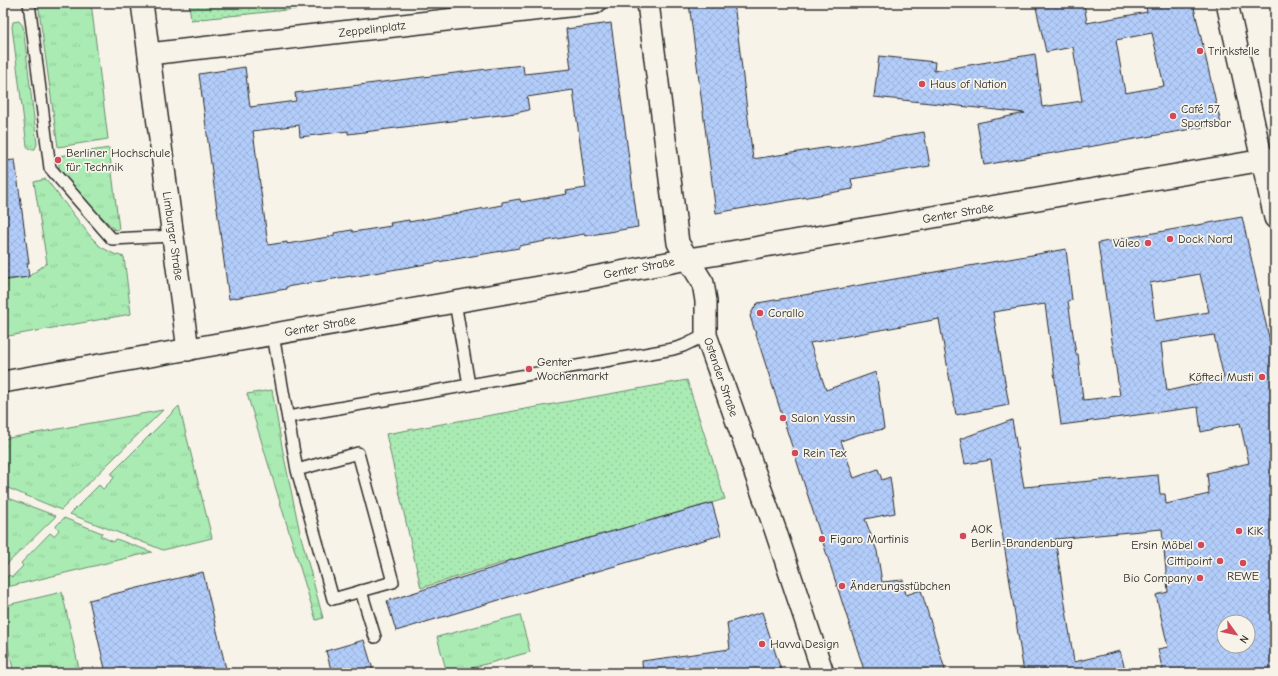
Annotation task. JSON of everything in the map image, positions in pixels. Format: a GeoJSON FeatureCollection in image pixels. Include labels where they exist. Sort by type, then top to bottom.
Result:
{"type":"FeatureCollection","features":[{"type":"Feature","properties":{"kind":"street","name":"Limburger Straße"},"geometry":{"type":"LineString","coordinates":[[142,3],[188,350]]}},
{"type":"Feature","properties":{"kind":"street","name":"Zeppelinplatz"},"geometry":{"type":"LineString","coordinates":[[148,54],[595,3]]}},
{"type":"Feature","properties":{"kind":"street","name":"Ostender Straße"},"geometry":{"type":"LineString","coordinates":[[648,3],[678,243],[703,283],[706,301],[706,335],[775,529],[823,673]]}},
{"type":"Feature","properties":{"kind":"street"},"geometry":{"type":"LineString","coordinates":[[1227,3],[1268,159],[1275,218]]}},
{"type":"Feature","properties":{"kind":"street","name":"Genter Straße"},"geometry":{"type":"LineString","coordinates":[[3,382],[568,282],[688,259],[1268,159]]}},
{"type":"Feature","properties":{"kind":"lane"},"geometry":{"type":"LineString","coordinates":[[29,3],[50,168],[112,239],[173,236]]}},
{"type":"Feature","properties":{"kind":"lane"},"geometry":{"type":"LineString","coordinates":[[456,302],[469,385]]}},
{"type":"Feature","properties":{"kind":"lane"},"geometry":{"type":"LineString","coordinates":[[273,334],[297,470],[333,599],[393,582],[358,453],[297,470]]}},
{"type":"Feature","properties":{"kind":"lane"},"geometry":{"type":"LineString","coordinates":[[288,417],[683,346],[706,335]]}},
{"type":"Feature","properties":{"kind":"lane"},"geometry":{"type":"LineString","coordinates":[[361,591],[375,636]]}},
{"type":"Feature","properties":{"kind":"green space"},"geometry":{"type":"Polygon","coordinates":[[[38,3],[91,3],[108,139],[58,147],[38,3]]]}},
{"type":"Feature","properties":{"kind":"green space"},"geometry":{"type":"Polygon","coordinates":[[[189,3],[353,3],[191,20],[189,3]]]}},
{"type":"Feature","properties":{"kind":"green space"},"geometry":{"type":"Polygon","coordinates":[[[19,21],[23,26],[37,144],[35,149],[29,149],[27,146],[12,27],[13,22],[19,21]]]}},
{"type":"Feature","properties":{"kind":"green space"},"geometry":{"type":"Polygon","coordinates":[[[109,148],[119,229],[115,230],[91,206],[59,169],[59,156],[109,148]]]}},
{"type":"Feature","properties":{"kind":"green space"},"geometry":{"type":"Polygon","coordinates":[[[46,179],[91,237],[101,247],[114,254],[124,257],[131,314],[3,337],[3,281],[28,277],[47,263],[34,182],[46,179]]]}},
{"type":"Feature","properties":{"kind":"green space"},"geometry":{"type":"Polygon","coordinates":[[[687,380],[725,499],[505,562],[421,588],[386,434],[687,380]]]}},
{"type":"Feature","properties":{"kind":"green space"},"geometry":{"type":"Polygon","coordinates":[[[272,390],[300,533],[323,618],[316,620],[247,394],[272,390]]]}},
{"type":"Feature","properties":{"kind":"green space"},"geometry":{"type":"Polygon","coordinates":[[[179,406],[212,538],[163,550],[70,514],[99,485],[103,489],[114,478],[111,474],[179,406]]]}},
{"type":"Feature","properties":{"kind":"green space"},"geometry":{"type":"Polygon","coordinates":[[[163,410],[61,510],[3,486],[3,439],[163,410]]]}},
{"type":"Feature","properties":{"kind":"green space"},"geometry":{"type":"Polygon","coordinates":[[[3,496],[56,516],[3,568],[3,496]]]}},
{"type":"Feature","properties":{"kind":"green space"},"geometry":{"type":"Polygon","coordinates":[[[64,518],[102,533],[100,536],[114,542],[116,539],[152,552],[3,588],[3,581],[9,575],[12,577],[23,566],[21,563],[50,533],[54,536],[59,530],[56,526],[64,518]]]}},
{"type":"Feature","properties":{"kind":"green space"},"geometry":{"type":"Polygon","coordinates":[[[62,592],[80,673],[14,673],[3,626],[3,606],[62,592]]]}},
{"type":"Feature","properties":{"kind":"green space"},"geometry":{"type":"Polygon","coordinates":[[[520,615],[530,652],[453,673],[447,673],[437,637],[520,615]]]}},
{"type":"Feature","properties":{"kind":"building"},"geometry":{"type":"Polygon","coordinates":[[[689,3],[734,3],[753,159],[830,147],[830,149],[924,132],[930,166],[851,179],[853,189],[716,213],[689,3]]]}},
{"type":"Feature","properties":{"kind":"building"},"geometry":{"type":"Polygon","coordinates":[[[1035,3],[1084,3],[1087,23],[1147,12],[1145,3],[1193,3],[1221,124],[984,165],[977,123],[1025,113],[874,97],[879,56],[935,62],[934,71],[1035,54],[1042,107],[1082,101],[1073,47],[1046,52],[1035,3]],[[1152,33],[1116,40],[1125,93],[1164,86],[1152,33]]]}},
{"type":"Feature","properties":{"kind":"building"},"geometry":{"type":"Polygon","coordinates":[[[611,23],[638,227],[585,236],[584,234],[519,246],[519,248],[286,287],[286,289],[229,299],[199,74],[245,67],[250,107],[296,101],[295,93],[495,68],[523,65],[524,74],[571,69],[566,29],[611,23]],[[573,90],[527,97],[529,110],[516,113],[348,134],[348,131],[300,137],[299,125],[253,131],[268,245],[287,242],[287,244],[334,236],[334,233],[352,230],[353,232],[391,226],[390,223],[409,220],[409,222],[502,205],[502,202],[520,199],[521,202],[567,194],[566,191],[586,188],[573,90]]]}},
{"type":"Feature","properties":{"kind":"building"},"geometry":{"type":"Polygon","coordinates":[[[15,160],[29,263],[27,263],[29,277],[3,280],[3,161],[15,160]]]}},
{"type":"Feature","properties":{"kind":"building"},"geometry":{"type":"Polygon","coordinates":[[[1242,217],[1275,364],[1275,673],[1163,673],[1158,649],[1168,647],[1156,595],[1168,592],[1162,529],[1055,539],[1074,662],[1120,651],[1126,673],[1024,673],[991,460],[965,464],[960,439],[1012,420],[1024,487],[1158,475],[1160,494],[1165,494],[1166,504],[1209,494],[1207,473],[1249,463],[1240,423],[1201,432],[1198,407],[1061,425],[1045,304],[993,312],[1009,405],[956,415],[939,319],[810,343],[826,390],[876,372],[884,429],[860,434],[841,441],[854,478],[878,469],[882,480],[890,477],[895,513],[865,519],[877,551],[882,582],[903,580],[906,595],[921,590],[946,673],[865,673],[750,316],[758,303],[1066,249],[1072,300],[1068,301],[1076,354],[1078,354],[1083,400],[1120,396],[1098,243],[1242,217]],[[1200,274],[1150,283],[1155,321],[1209,312],[1200,274]],[[1214,335],[1161,343],[1167,391],[1224,378],[1214,335]]]}},
{"type":"Feature","properties":{"kind":"building"},"geometry":{"type":"Polygon","coordinates":[[[712,503],[721,535],[396,631],[387,601],[505,564],[505,562],[712,503]]]}},
{"type":"Feature","properties":{"kind":"building"},"geometry":{"type":"Polygon","coordinates":[[[203,572],[227,673],[106,673],[89,600],[203,572]]]}},
{"type":"Feature","properties":{"kind":"building"},"geometry":{"type":"Polygon","coordinates":[[[762,612],[782,673],[643,673],[642,661],[730,649],[727,623],[762,612]]]}},
{"type":"Feature","properties":{"kind":"building"},"geometry":{"type":"Polygon","coordinates":[[[364,640],[374,673],[332,673],[326,651],[364,640]]]}},
{"type":"Feature","properties":{"kind":"place","name":"Trinkstelle"},"geometry":{"type":"Point","coordinates":[1200,51]}},
{"type":"Feature","properties":{"kind":"place","name":"Haus of Nation"},"geometry":{"type":"Point","coordinates":[922,84]}},
{"type":"Feature","properties":{"kind":"place","name":"Café 57 Sportsbar"},"geometry":{"type":"Point","coordinates":[1173,116]}},
{"type":"Feature","properties":{"kind":"place","name":"Berliner Hochschule für Technik"},"geometry":{"type":"Point","coordinates":[58,160]}},
{"type":"Feature","properties":{"kind":"place","name":"Dock Nord"},"geometry":{"type":"Point","coordinates":[1170,239]}},
{"type":"Feature","properties":{"kind":"place","name":"Valeo"},"geometry":{"type":"Point","coordinates":[1148,243]}},
{"type":"Feature","properties":{"kind":"place","name":"Corallo"},"geometry":{"type":"Point","coordinates":[760,313]}},
{"type":"Feature","properties":{"kind":"place","name":"Genter Wochenmarkt"},"geometry":{"type":"Point","coordinates":[529,369]}},
{"type":"Feature","properties":{"kind":"place","name":"Köfteci Musti"},"geometry":{"type":"Point","coordinates":[1262,377]}},
{"type":"Feature","properties":{"kind":"place","name":"Salon Yassin"},"geometry":{"type":"Point","coordinates":[783,418]}},
{"type":"Feature","properties":{"kind":"place","name":"Rein Tex"},"geometry":{"type":"Point","coordinates":[795,453]}},
{"type":"Feature","properties":{"kind":"place","name":"KiK"},"geometry":{"type":"Point","coordinates":[1239,531]}},
{"type":"Feature","properties":{"kind":"place","name":"AOK Berlin-Brandenburg"},"geometry":{"type":"Point","coordinates":[963,536]}},
{"type":"Feature","properties":{"kind":"place","name":"Figaro Martinis"},"geometry":{"type":"Point","coordinates":[822,539]}},
{"type":"Feature","properties":{"kind":"place","name":"Ersin Möbel"},"geometry":{"type":"Point","coordinates":[1201,545]}},
{"type":"Feature","properties":{"kind":"place","name":"Cittipoint"},"geometry":{"type":"Point","coordinates":[1220,561]}},
{"type":"Feature","properties":{"kind":"place","name":"REWE"},"geometry":{"type":"Point","coordinates":[1243,563]}},
{"type":"Feature","properties":{"kind":"place","name":"Bio Company"},"geometry":{"type":"Point","coordinates":[1200,578]}},
{"type":"Feature","properties":{"kind":"place","name":"Änderungsstübchen"},"geometry":{"type":"Point","coordinates":[842,586]}},
{"type":"Feature","properties":{"kind":"place","name":"Havva Design"},"geometry":{"type":"Point","coordinates":[762,644]}}]}
